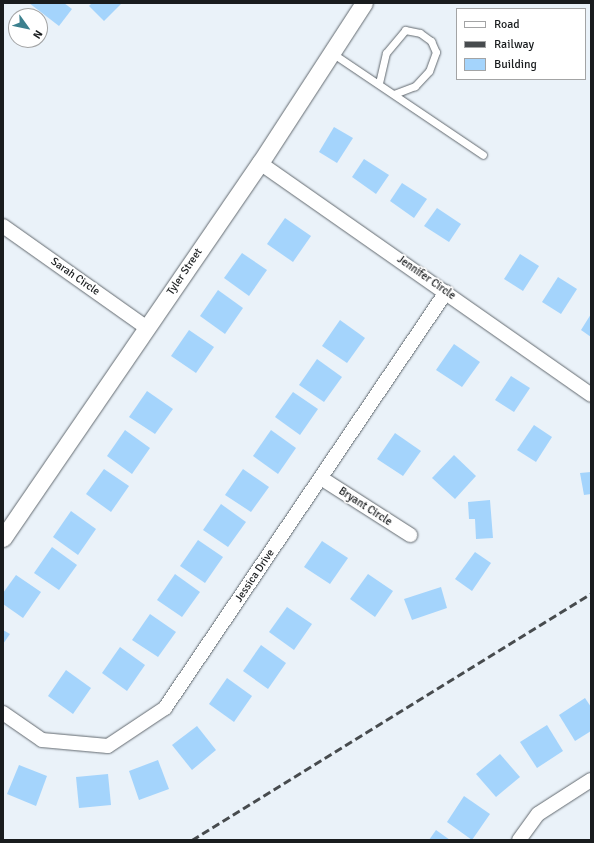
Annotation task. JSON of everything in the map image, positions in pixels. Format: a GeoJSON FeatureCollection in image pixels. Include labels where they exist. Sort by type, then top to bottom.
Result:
{"type":"FeatureCollection","features":[{"type":"Feature","properties":{"kind":"street","name":"Tyler Street"},"geometry":{"type":"LineString","coordinates":[[3,538],[260,162],[364,3]]}},
{"type":"Feature","properties":{"kind":"street","name":"Jennifer Circle"},"geometry":{"type":"LineString","coordinates":[[260,162],[591,395]]}},
{"type":"Feature","properties":{"kind":"street","name":"Sarah Circle"},"geometry":{"type":"LineString","coordinates":[[3,226],[147,328]]}},
{"type":"Feature","properties":{"kind":"street","name":"Jessica Drive"},"geometry":{"type":"LineString","coordinates":[[3,713],[42,740],[108,746],[165,708],[446,292]]}},
{"type":"Feature","properties":{"kind":"street","name":"Bryant Circle"},"geometry":{"type":"LineString","coordinates":[[321,478],[410,535]]}},
{"type":"Feature","properties":{"kind":"street"},"geometry":{"type":"LineString","coordinates":[[519,840],[538,814],[591,780]]}},
{"type":"Feature","properties":{"kind":"lane"},"geometry":{"type":"LineString","coordinates":[[379,83],[386,53],[406,30],[420,33],[431,41],[436,52],[429,71],[415,86],[394,94]]}},
{"type":"Feature","properties":{"kind":"lane"},"geometry":{"type":"LineString","coordinates":[[332,53],[379,83],[484,155]]}},
{"type":"Feature","properties":{"kind":"building"},"geometry":{"type":"Polygon","coordinates":[[[29,3],[64,3],[72,9],[59,26],[48,18],[48,8],[36,8],[29,3]]]}},
{"type":"Feature","properties":{"kind":"building"},"geometry":{"type":"Polygon","coordinates":[[[92,3],[122,3],[104,21],[89,6],[92,3]]]}},
{"type":"Feature","properties":{"kind":"building"},"geometry":{"type":"Polygon","coordinates":[[[334,127],[353,138],[337,163],[319,152],[334,127]]]}},
{"type":"Feature","properties":{"kind":"building"},"geometry":{"type":"Polygon","coordinates":[[[364,159],[389,175],[376,194],[352,177],[364,159]]]}},
{"type":"Feature","properties":{"kind":"building"},"geometry":{"type":"Polygon","coordinates":[[[402,183],[427,199],[414,218],[390,201],[402,183]]]}},
{"type":"Feature","properties":{"kind":"building"},"geometry":{"type":"Polygon","coordinates":[[[437,208],[461,224],[449,242],[424,226],[437,208]]]}},
{"type":"Feature","properties":{"kind":"building"},"geometry":{"type":"Polygon","coordinates":[[[285,218],[311,236],[293,262],[267,244],[285,218]]]}},
{"type":"Feature","properties":{"kind":"building"},"geometry":{"type":"Polygon","coordinates":[[[242,253],[267,270],[249,296],[224,278],[242,253]]]}},
{"type":"Feature","properties":{"kind":"building"},"geometry":{"type":"Polygon","coordinates":[[[520,254],[539,266],[523,291],[504,279],[520,254]]]}},
{"type":"Feature","properties":{"kind":"building"},"geometry":{"type":"Polygon","coordinates":[[[558,277],[577,289],[561,314],[542,302],[558,277]]]}},
{"type":"Feature","properties":{"kind":"building"},"geometry":{"type":"Polygon","coordinates":[[[218,290],[243,308],[225,334],[200,316],[218,290]]]}},
{"type":"Feature","properties":{"kind":"building"},"geometry":{"type":"Polygon","coordinates":[[[591,314],[591,337],[581,330],[591,314]]]}},
{"type":"Feature","properties":{"kind":"building"},"geometry":{"type":"Polygon","coordinates":[[[340,320],[365,338],[347,363],[322,346],[340,320]]]}},
{"type":"Feature","properties":{"kind":"building"},"geometry":{"type":"Polygon","coordinates":[[[189,330],[214,347],[196,373],[171,356],[189,330]]]}},
{"type":"Feature","properties":{"kind":"building"},"geometry":{"type":"Polygon","coordinates":[[[454,344],[480,362],[462,387],[436,370],[454,344]]]}},
{"type":"Feature","properties":{"kind":"building"},"geometry":{"type":"Polygon","coordinates":[[[317,359],[342,377],[324,402],[299,385],[317,359]]]}},
{"type":"Feature","properties":{"kind":"building"},"geometry":{"type":"Polygon","coordinates":[[[511,376],[530,388],[514,412],[495,400],[511,376]]]}},
{"type":"Feature","properties":{"kind":"building"},"geometry":{"type":"Polygon","coordinates":[[[147,391],[173,409],[155,434],[129,417],[147,391]]]}},
{"type":"Feature","properties":{"kind":"building"},"geometry":{"type":"Polygon","coordinates":[[[293,392],[318,409],[300,435],[275,417],[293,392]]]}},
{"type":"Feature","properties":{"kind":"building"},"geometry":{"type":"Polygon","coordinates":[[[534,425],[552,437],[536,462],[517,450],[534,425]]]}},
{"type":"Feature","properties":{"kind":"building"},"geometry":{"type":"Polygon","coordinates":[[[125,430],[150,448],[132,474],[107,456],[125,430]]]}},
{"type":"Feature","properties":{"kind":"building"},"geometry":{"type":"Polygon","coordinates":[[[271,430],[296,448],[278,474],[253,456],[271,430]]]}},
{"type":"Feature","properties":{"kind":"building"},"geometry":{"type":"Polygon","coordinates":[[[395,433],[421,451],[403,476],[377,459],[395,433]]]}},
{"type":"Feature","properties":{"kind":"building"},"geometry":{"type":"Polygon","coordinates":[[[454,455],[476,476],[455,499],[432,478],[454,455]]]}},
{"type":"Feature","properties":{"kind":"building"},"geometry":{"type":"Polygon","coordinates":[[[104,469],[129,486],[111,512],[86,494],[104,469]]]}},
{"type":"Feature","properties":{"kind":"building"},"geometry":{"type":"Polygon","coordinates":[[[243,469],[269,487],[251,512],[225,495],[243,469]]]}},
{"type":"Feature","properties":{"kind":"building"},"geometry":{"type":"Polygon","coordinates":[[[591,472],[591,494],[584,495],[580,473],[591,472]]]}},
{"type":"Feature","properties":{"kind":"building"},"geometry":{"type":"Polygon","coordinates":[[[490,500],[493,538],[476,539],[475,519],[469,519],[468,502],[490,500]]]}},
{"type":"Feature","properties":{"kind":"building"},"geometry":{"type":"Polygon","coordinates":[[[221,504],[246,522],[228,547],[203,530],[221,504]]]}},
{"type":"Feature","properties":{"kind":"building"},"geometry":{"type":"Polygon","coordinates":[[[71,511],[96,529],[78,555],[53,537],[71,511]]]}},
{"type":"Feature","properties":{"kind":"building"},"geometry":{"type":"Polygon","coordinates":[[[198,540],[223,557],[205,583],[180,566],[198,540]]]}},
{"type":"Feature","properties":{"kind":"building"},"geometry":{"type":"Polygon","coordinates":[[[322,541],[348,558],[330,584],[304,567],[322,541]]]}},
{"type":"Feature","properties":{"kind":"building"},"geometry":{"type":"Polygon","coordinates":[[[52,547],[77,565],[59,590],[34,573],[52,547]]]}},
{"type":"Feature","properties":{"kind":"building"},"geometry":{"type":"Polygon","coordinates":[[[475,552],[491,563],[472,591],[455,579],[475,552]]]}},
{"type":"Feature","properties":{"kind":"building"},"geometry":{"type":"Polygon","coordinates":[[[175,574],[200,592],[182,617],[157,600],[175,574]]]}},
{"type":"Feature","properties":{"kind":"building"},"geometry":{"type":"Polygon","coordinates":[[[368,574],[393,591],[375,617],[350,599],[368,574]]]}},
{"type":"Feature","properties":{"kind":"building"},"geometry":{"type":"Polygon","coordinates":[[[16,575],[41,592],[23,618],[3,604],[3,593],[16,575]]]}},
{"type":"Feature","properties":{"kind":"building"},"geometry":{"type":"Polygon","coordinates":[[[441,587],[447,608],[412,620],[404,599],[441,587]]]}},
{"type":"Feature","properties":{"kind":"building"},"geometry":{"type":"Polygon","coordinates":[[[287,607],[312,624],[294,650],[269,632],[287,607]]]}},
{"type":"Feature","properties":{"kind":"building"},"geometry":{"type":"Polygon","coordinates":[[[150,614],[176,632],[158,657],[132,640],[150,614]]]}},
{"type":"Feature","properties":{"kind":"building"},"geometry":{"type":"Polygon","coordinates":[[[3,630],[10,634],[3,644],[3,630]]]}},
{"type":"Feature","properties":{"kind":"building"},"geometry":{"type":"Polygon","coordinates":[[[261,645],[286,663],[268,689],[243,671],[261,645]]]}},
{"type":"Feature","properties":{"kind":"building"},"geometry":{"type":"Polygon","coordinates":[[[120,647],[145,665],[127,691],[102,673],[120,647]]]}},
{"type":"Feature","properties":{"kind":"building"},"geometry":{"type":"Polygon","coordinates":[[[66,670],[91,688],[73,714],[48,696],[66,670]]]}},
{"type":"Feature","properties":{"kind":"building"},"geometry":{"type":"Polygon","coordinates":[[[227,678],[252,696],[234,722],[209,704],[227,678]]]}},
{"type":"Feature","properties":{"kind":"building"},"geometry":{"type":"Polygon","coordinates":[[[585,698],[591,707],[591,731],[575,741],[559,715],[585,698]]]}},
{"type":"Feature","properties":{"kind":"building"},"geometry":{"type":"Polygon","coordinates":[[[547,725],[563,751],[537,768],[520,742],[547,725]]]}},
{"type":"Feature","properties":{"kind":"building"},"geometry":{"type":"Polygon","coordinates":[[[197,726],[216,750],[192,770],[172,745],[197,726]]]}},
{"type":"Feature","properties":{"kind":"building"},"geometry":{"type":"Polygon","coordinates":[[[500,754],[520,777],[496,797],[476,774],[500,754]]]}},
{"type":"Feature","properties":{"kind":"building"},"geometry":{"type":"Polygon","coordinates":[[[158,760],[169,789],[139,800],[129,771],[158,760]]]}},
{"type":"Feature","properties":{"kind":"building"},"geometry":{"type":"Polygon","coordinates":[[[19,765],[47,776],[36,806],[7,794],[19,765]]]}},
{"type":"Feature","properties":{"kind":"building"},"geometry":{"type":"Polygon","coordinates":[[[108,774],[111,805],[79,808],[76,777],[108,774]]]}},
{"type":"Feature","properties":{"kind":"building"},"geometry":{"type":"Polygon","coordinates":[[[464,796],[490,814],[472,840],[447,822],[464,796]]]}},
{"type":"Feature","properties":{"kind":"building"},"geometry":{"type":"Polygon","coordinates":[[[436,830],[450,840],[429,840],[436,830]]]}},
{"type":"Feature","properties":{"kind":"railway"},"geometry":{"type":"LineString","coordinates":[[192,840],[591,594]]}}]}
